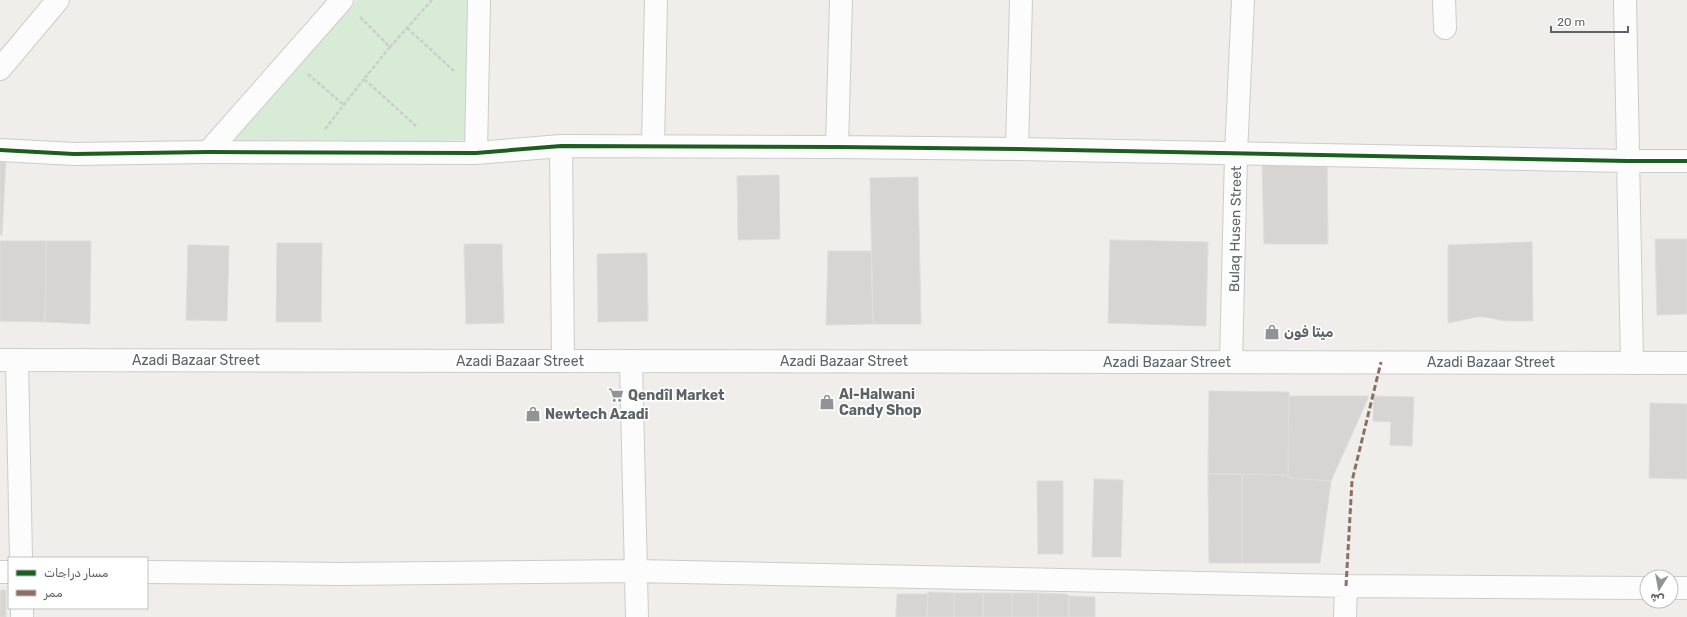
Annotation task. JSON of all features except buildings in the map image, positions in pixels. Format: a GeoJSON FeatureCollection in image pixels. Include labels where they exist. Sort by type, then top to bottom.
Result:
{"type":"FeatureCollection","features":[{"type":"Feature","properties":{"kind":"street"},"geometry":{"type":"LineString","coordinates":[[0,69],[58,0]]}},
{"type":"Feature","properties":{"kind":"street"},"geometry":{"type":"LineString","coordinates":[[208,152],[342,0]]}},
{"type":"Feature","properties":{"kind":"street"},"geometry":{"type":"LineString","coordinates":[[476,153],[479,0]]}},
{"type":"Feature","properties":{"kind":"street"},"geometry":{"type":"LineString","coordinates":[[653,146],[656,0]]}},
{"type":"Feature","properties":{"kind":"street"},"geometry":{"type":"LineString","coordinates":[[837,147],[841,0]]}},
{"type":"Feature","properties":{"kind":"street"},"geometry":{"type":"LineString","coordinates":[[1017,149],[1021,0]]}},
{"type":"Feature","properties":{"kind":"street","name":"Bulaq Husen Street"},"geometry":{"type":"LineString","coordinates":[[1231,362],[1236,154],[1242,0]]}},
{"type":"Feature","properties":{"kind":"street"},"geometry":{"type":"LineString","coordinates":[[1444,0],[1445,28]]}},
{"type":"Feature","properties":{"kind":"street"},"geometry":{"type":"LineString","coordinates":[[1625,0],[1632,363]]}},
{"type":"Feature","properties":{"kind":"street"},"geometry":{"type":"LineString","coordinates":[[0,150],[74,154],[208,152],[476,153],[561,146],[837,147],[1628,161],[1687,160]]}},
{"type":"Feature","properties":{"kind":"street"},"geometry":{"type":"LineString","coordinates":[[561,146],[564,361]]}},
{"type":"Feature","properties":{"kind":"street"},"geometry":{"type":"LineString","coordinates":[[8,360],[21,557]]}},
{"type":"Feature","properties":{"kind":"street","name":"Azadi Bazaar Street"},"geometry":{"type":"LineString","coordinates":[[8,360],[1687,363]]}},
{"type":"Feature","properties":{"kind":"street"},"geometry":{"type":"LineString","coordinates":[[631,361],[637,617]]}},
{"type":"Feature","properties":{"kind":"street"},"geometry":{"type":"LineString","coordinates":[[148,572],[349,574],[636,571],[1346,586],[1639,588]]}},
{"type":"Feature","properties":{"kind":"street"},"geometry":{"type":"LineString","coordinates":[[1345,617],[1346,586]]}},
{"type":"Feature","properties":{"kind":"path"},"geometry":{"type":"LineString","coordinates":[[320,135],[390,47],[432,0]]}},
{"type":"Feature","properties":{"kind":"path"},"geometry":{"type":"LineString","coordinates":[[358,16],[390,47]]}},
{"type":"Feature","properties":{"kind":"path"},"geometry":{"type":"LineString","coordinates":[[407,28],[456,74]]}},
{"type":"Feature","properties":{"kind":"path"},"geometry":{"type":"LineString","coordinates":[[304,71],[344,105]]}},
{"type":"Feature","properties":{"kind":"path"},"geometry":{"type":"LineString","coordinates":[[364,79],[416,126]]}},
{"type":"Feature","properties":{"kind":"green space"},"geometry":{"type":"Polygon","coordinates":[[[357,0],[468,0],[469,42],[465,140],[362,144],[227,142],[357,0]]]}},
{"type":"Feature","properties":{"kind":"marked path"},"geometry":{"type":"LineString","coordinates":[[1346,586],[1352,481],[1381,362]]}},
{"type":"Feature","properties":{"kind":"cycle path"},"geometry":{"type":"LineString","coordinates":[[0,150],[74,154],[208,152],[476,153],[561,146],[837,147],[1687,161]]}},
{"type":"Feature","properties":{"kind":"place","name":"ميتا فون"},"geometry":{"type":"Point","coordinates":[1272,332]}},
{"type":"Feature","properties":{"kind":"place","name":"Qendîl Market"},"geometry":{"type":"Point","coordinates":[616,395]}},
{"type":"Feature","properties":{"kind":"place","name":"Al-Halwani Candy Shop"},"geometry":{"type":"Point","coordinates":[827,402]}},
{"type":"Feature","properties":{"kind":"place","name":"Newtech Azadi"},"geometry":{"type":"Point","coordinates":[533,414]}}]}
